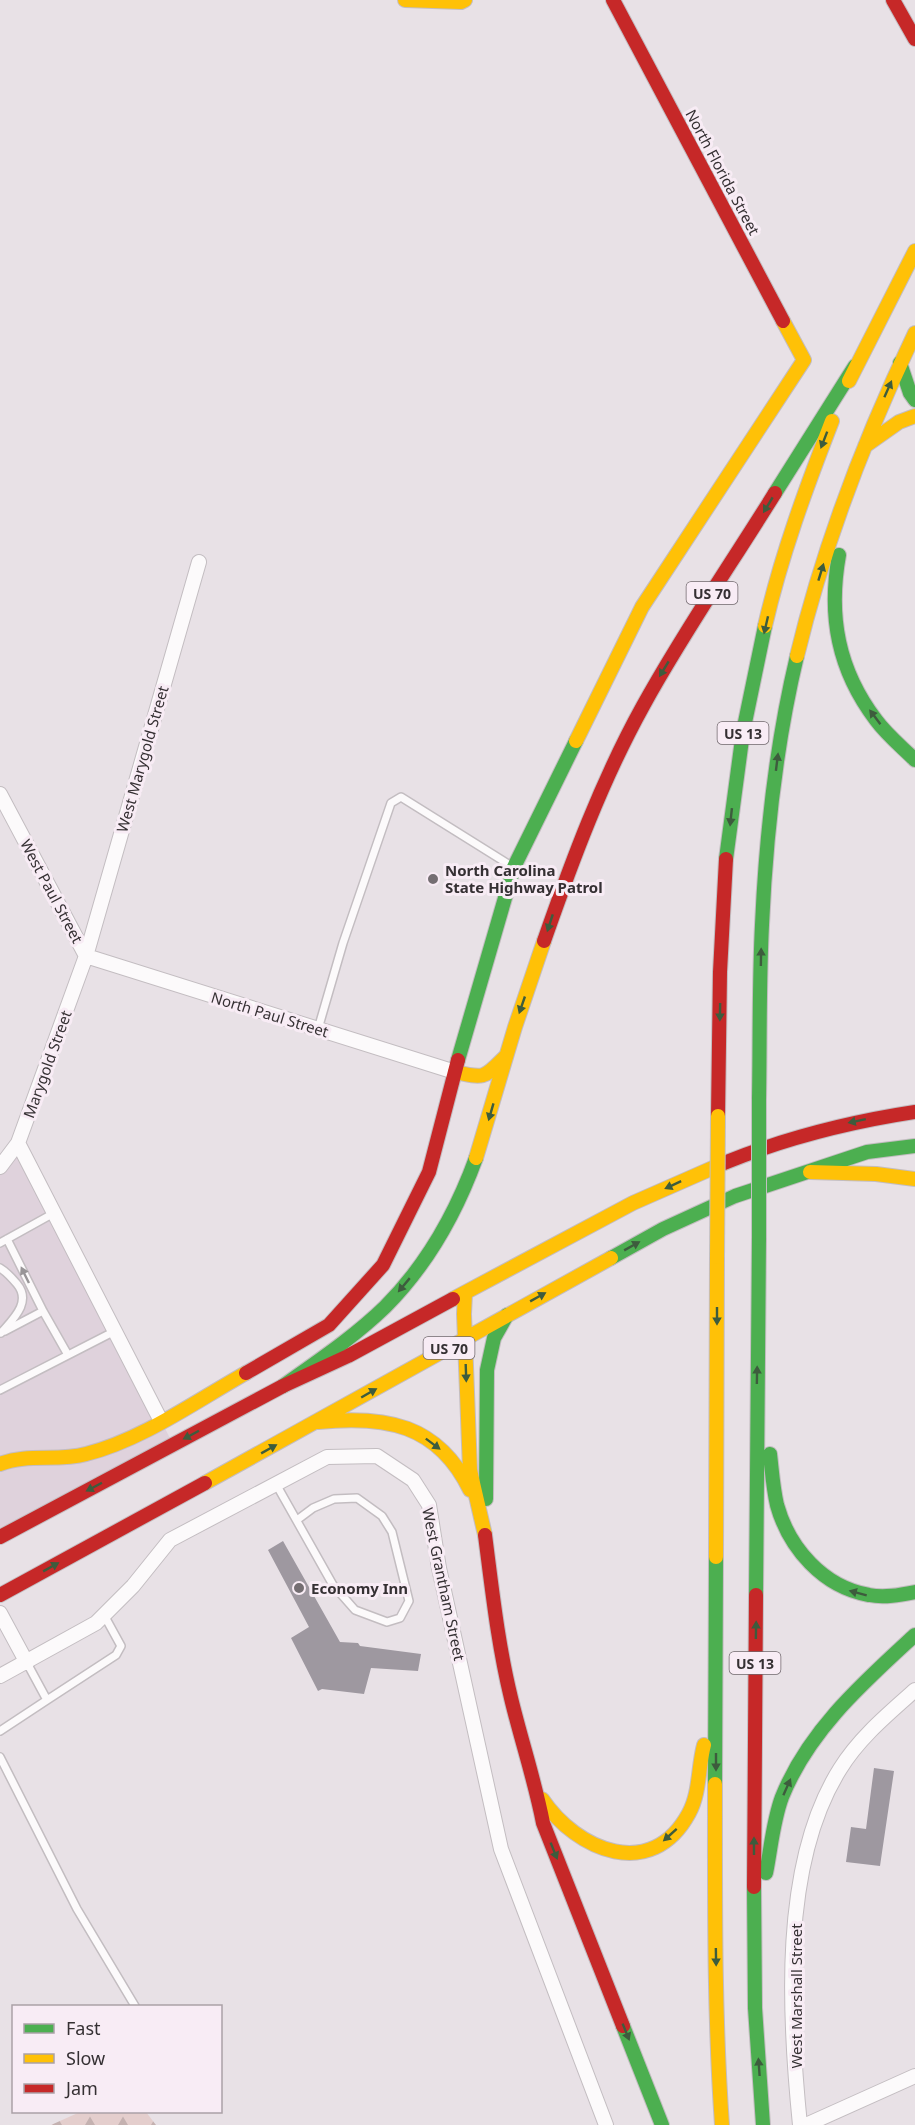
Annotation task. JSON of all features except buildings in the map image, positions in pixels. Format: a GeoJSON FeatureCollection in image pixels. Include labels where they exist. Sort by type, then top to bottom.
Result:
{"type":"FeatureCollection","features":[{"type":"Feature","properties":{"kind":"main road"},"geometry":{"type":"LineString","coordinates":[[405,0],[463,1]]}},
{"type":"Feature","properties":{"kind":"main road","name":"North Florida Street"},"geometry":{"type":"LineString","coordinates":[[514,867],[642,607],[804,360],[613,0]]}},
{"type":"Feature","properties":{"kind":"main road"},"geometry":{"type":"LineString","coordinates":[[893,0],[915,39]]}},
{"type":"Feature","properties":{"kind":"main road","name":"US 13"},"geometry":{"type":"LineString","coordinates":[[722,2125],[718,2069],[716,1958],[718,1116],[722,925],[735,776],[747,706],[772,598],[794,524],[824,439],[855,366],[915,251]]}},
{"type":"Feature","properties":{"kind":"main road","name":"US 13"},"geometry":{"type":"LineString","coordinates":[[763,2125],[755,2008],[754,1925],[759,1099],[761,939],[767,861],[780,738],[811,603],[842,501],[863,447],[915,333]]}},
{"type":"Feature","properties":{"kind":"main road"},"geometry":{"type":"LineString","coordinates":[[900,363],[910,393],[915,400]]}},
{"type":"Feature","properties":{"kind":"main road","name":"US 70"},"geometry":{"type":"LineString","coordinates":[[506,1056],[539,955],[585,829],[618,755],[655,684],[855,366]]}},
{"type":"Feature","properties":{"kind":"main road"},"geometry":{"type":"LineString","coordinates":[[863,447],[892,426],[915,416]]}},
{"type":"Feature","properties":{"kind":"main road"},"geometry":{"type":"LineString","coordinates":[[842,501],[842,543],[833,590],[833,610],[839,650],[855,688],[878,722],[915,760]]}},
{"type":"Feature","properties":{"kind":"main road"},"geometry":{"type":"LineString","coordinates":[[0,1464],[13,1459],[85,1455],[134,1437],[329,1325],[383,1265],[429,1172],[455,1072],[514,867]]}},
{"type":"Feature","properties":{"kind":"main road"},"geometry":{"type":"LineString","coordinates":[[455,1072],[476,1077],[486,1076],[506,1056]]}},
{"type":"Feature","properties":{"kind":"main road"},"geometry":{"type":"LineString","coordinates":[[283,1386],[357,1333],[387,1305],[413,1275],[436,1242],[454,1210],[474,1165],[506,1056]]}},
{"type":"Feature","properties":{"kind":"main road"},"geometry":{"type":"LineString","coordinates":[[0,1538],[283,1386],[348,1356],[633,1203],[735,1158],[823,1129],[915,1112]]}},
{"type":"Feature","properties":{"kind":"main road"},"geometry":{"type":"LineString","coordinates":[[810,1172],[867,1152],[915,1146]]}},
{"type":"Feature","properties":{"kind":"main road"},"geometry":{"type":"LineString","coordinates":[[810,1172],[879,1174],[915,1179]]}},
{"type":"Feature","properties":{"kind":"main road","name":"US 70"},"geometry":{"type":"LineString","coordinates":[[0,1595],[318,1422],[663,1229],[735,1196],[810,1172]]}},
{"type":"Feature","properties":{"kind":"main road"},"geometry":{"type":"LineString","coordinates":[[465,1294],[470,1470],[483,1522],[493,1601],[509,1687],[538,1795],[543,1823],[662,2125]]}},
{"type":"Feature","properties":{"kind":"main road"},"geometry":{"type":"LineString","coordinates":[[483,1522],[488,1484],[487,1370],[494,1338],[507,1315]]}},
{"type":"Feature","properties":{"kind":"main road"},"geometry":{"type":"LineString","coordinates":[[757,1402],[770,1455],[778,1507],[795,1546],[806,1560],[840,1587],[857,1594],[877,1597],[915,1592]]}},
{"type":"Feature","properties":{"kind":"main road"},"geometry":{"type":"LineString","coordinates":[[318,1422],[381,1420],[401,1425],[419,1434],[438,1447],[455,1464],[468,1484],[483,1522]]}},
{"type":"Feature","properties":{"kind":"main road"},"geometry":{"type":"LineString","coordinates":[[754,1925],[768,1863],[773,1826],[782,1798],[803,1754],[831,1716],[851,1694],[915,1635]]}},
{"type":"Feature","properties":{"kind":"main road"},"geometry":{"type":"LineString","coordinates":[[538,1795],[563,1826],[584,1841],[599,1848],[639,1853],[661,1844],[679,1827],[692,1807],[703,1749],[716,1703]]}},
{"type":"Feature","properties":{"kind":"street","name":"West Marygold Street"},"geometry":{"type":"LineString","coordinates":[[86,957],[199,562]]}},
{"type":"Feature","properties":{"kind":"street","name":"West Paul Street"},"geometry":{"type":"LineString","coordinates":[[0,794],[86,957]]}},
{"type":"Feature","properties":{"kind":"street","name":"North Paul Street"},"geometry":{"type":"LineString","coordinates":[[86,957],[455,1072]]}},
{"type":"Feature","properties":{"kind":"street","name":"Marygold Street"},"geometry":{"type":"LineString","coordinates":[[0,1167],[18,1143],[86,957]]}},
{"type":"Feature","properties":{"kind":"street"},"geometry":{"type":"LineString","coordinates":[[18,1143],[161,1421]]}},
{"type":"Feature","properties":{"kind":"street","name":"West Grantham Street"},"geometry":{"type":"LineString","coordinates":[[0,1676],[96,1623],[133,1586],[170,1540],[327,1457],[377,1456],[413,1480],[429,1505],[439,1569],[501,1849],[606,2125]]}},
{"type":"Feature","properties":{"kind":"street"},"geometry":{"type":"LineString","coordinates":[[0,1613],[27,1663]]}},
{"type":"Feature","properties":{"kind":"street","name":"West Marshall Street"},"geometry":{"type":"LineString","coordinates":[[800,2125],[795,2055],[793,1949],[801,1879],[813,1829],[826,1792],[841,1767],[862,1739],[915,1690]]}},
{"type":"Feature","properties":{"kind":"street"},"geometry":{"type":"LineString","coordinates":[[806,2125],[915,2076]]}},
{"type":"Feature","properties":{"kind":"lane"},"geometry":{"type":"LineString","coordinates":[[318,1029],[343,943],[391,803],[401,797],[514,867]]}},
{"type":"Feature","properties":{"kind":"lane"},"geometry":{"type":"LineString","coordinates":[[0,1243],[54,1213]]}},
{"type":"Feature","properties":{"kind":"lane"},"geometry":{"type":"LineString","coordinates":[[8,1239],[43,1311],[69,1355]]}},
{"type":"Feature","properties":{"kind":"lane"},"geometry":{"type":"LineString","coordinates":[[0,1268],[22,1290],[24,1299],[17,1314],[1,1333]]}},
{"type":"Feature","properties":{"kind":"lane"},"geometry":{"type":"LineString","coordinates":[[1,1333],[43,1311]]}},
{"type":"Feature","properties":{"kind":"lane"},"geometry":{"type":"LineString","coordinates":[[0,1390],[115,1332]]}},
{"type":"Feature","properties":{"kind":"lane"},"geometry":{"type":"LineString","coordinates":[[276,1484],[333,1585],[355,1610],[387,1622],[400,1618],[409,1601],[393,1532],[382,1516],[357,1498],[334,1499],[297,1520]]}},
{"type":"Feature","properties":{"kind":"lane"},"geometry":{"type":"LineString","coordinates":[[0,1731],[116,1655],[121,1646],[104,1615]]}},
{"type":"Feature","properties":{"kind":"lane"},"geometry":{"type":"LineString","coordinates":[[27,1663],[47,1700]]}},
{"type":"Feature","properties":{"kind":"lane"},"geometry":{"type":"LineString","coordinates":[[0,1757],[77,1909],[134,2005]]}},
{"type":"Feature","properties":{"kind":"shaded area"},"geometry":{"type":"Polygon","coordinates":[[[18,1143],[173,1444],[0,1538],[0,1167],[18,1143]]]}},
{"type":"Feature","properties":{"kind":"green space"},"geometry":{"type":"Polygon","coordinates":[[[78,2113],[147,2113],[156,2125],[51,2125],[78,2113]]]}},
{"type":"Feature","properties":{"kind":"traffic: fast"},"geometry":{"type":"LineString","coordinates":[[900,363],[910,393],[915,400]]}},
{"type":"Feature","properties":{"kind":"traffic: fast"},"geometry":{"type":"LineString","coordinates":[[775,493],[855,366]]}},
{"type":"Feature","properties":{"kind":"traffic: fast"},"geometry":{"type":"LineString","coordinates":[[839,555],[835,599],[836,621],[845,662],[863,701],[876,720],[915,760]]}},
{"type":"Feature","properties":{"kind":"traffic: fast"},"geometry":{"type":"LineString","coordinates":[[726,859],[743,732],[765,626]]}},
{"type":"Feature","properties":{"kind":"traffic: fast"},"geometry":{"type":"LineString","coordinates":[[759,1099],[761,947],[766,857],[783,722],[797,656]]}},
{"type":"Feature","properties":{"kind":"traffic: fast"},"geometry":{"type":"LineString","coordinates":[[458,1060],[514,867],[576,741]]}},
{"type":"Feature","properties":{"kind":"traffic: fast"},"geometry":{"type":"LineString","coordinates":[[759,1099],[759,1238]]}},
{"type":"Feature","properties":{"kind":"traffic: fast"},"geometry":{"type":"LineString","coordinates":[[611,1258],[663,1229],[735,1196],[867,1152],[915,1146]]}},
{"type":"Feature","properties":{"kind":"traffic: fast"},"geometry":{"type":"LineString","coordinates":[[283,1386],[361,1328],[400,1291],[439,1237],[459,1199],[476,1158]]}},
{"type":"Feature","properties":{"kind":"traffic: fast"},"geometry":{"type":"LineString","coordinates":[[756,1595],[759,1238]]}},
{"type":"Feature","properties":{"kind":"traffic: fast"},"geometry":{"type":"LineString","coordinates":[[486,1499],[487,1370],[494,1338],[507,1315]]}},
{"type":"Feature","properties":{"kind":"traffic: fast"},"geometry":{"type":"LineString","coordinates":[[770,1454],[777,1505],[790,1536],[810,1563],[837,1584],[852,1591],[880,1596],[915,1592]]}},
{"type":"Feature","properties":{"kind":"traffic: fast"},"geometry":{"type":"LineString","coordinates":[[715,1784],[716,1557]]}},
{"type":"Feature","properties":{"kind":"traffic: fast"},"geometry":{"type":"LineString","coordinates":[[766,1873],[779,1806],[793,1773],[807,1750],[840,1708],[915,1635]]}},
{"type":"Feature","properties":{"kind":"traffic: fast"},"geometry":{"type":"LineString","coordinates":[[754,1887],[755,2008],[763,2125]]}},
{"type":"Feature","properties":{"kind":"traffic: fast"},"geometry":{"type":"LineString","coordinates":[[623,2026],[662,2125]]}},
{"type":"Feature","properties":{"kind":"traffic: slow"},"geometry":{"type":"LineString","coordinates":[[405,0],[461,2],[465,0]]}},
{"type":"Feature","properties":{"kind":"traffic: slow"},"geometry":{"type":"LineString","coordinates":[[849,381],[915,251]]}},
{"type":"Feature","properties":{"kind":"traffic: slow"},"geometry":{"type":"LineString","coordinates":[[576,741],[642,607],[804,360],[783,321]]}},
{"type":"Feature","properties":{"kind":"traffic: slow"},"geometry":{"type":"LineString","coordinates":[[797,656],[820,573],[847,491],[879,412],[915,333]]}},
{"type":"Feature","properties":{"kind":"traffic: slow"},"geometry":{"type":"LineString","coordinates":[[865,446],[899,422],[915,416]]}},
{"type":"Feature","properties":{"kind":"traffic: slow"},"geometry":{"type":"LineString","coordinates":[[765,626],[795,522],[832,421]]}},
{"type":"Feature","properties":{"kind":"traffic: slow"},"geometry":{"type":"LineString","coordinates":[[476,1158],[515,1027],[544,941]]}},
{"type":"Feature","properties":{"kind":"traffic: slow"},"geometry":{"type":"LineString","coordinates":[[455,1072],[473,1076],[484,1075],[506,1056]]}},
{"type":"Feature","properties":{"kind":"traffic: slow"},"geometry":{"type":"LineString","coordinates":[[717,1257],[718,1116]]}},
{"type":"Feature","properties":{"kind":"traffic: slow"},"geometry":{"type":"LineString","coordinates":[[453,1299],[633,1203],[724,1163]]}},
{"type":"Feature","properties":{"kind":"traffic: slow"},"geometry":{"type":"LineString","coordinates":[[810,1172],[876,1174],[915,1179]]}},
{"type":"Feature","properties":{"kind":"traffic: slow"},"geometry":{"type":"LineString","coordinates":[[716,1557],[717,1257]]}},
{"type":"Feature","properties":{"kind":"traffic: slow"},"geometry":{"type":"LineString","coordinates":[[205,1483],[611,1258]]}},
{"type":"Feature","properties":{"kind":"traffic: slow"},"geometry":{"type":"LineString","coordinates":[[465,1294],[470,1470],[485,1535]]}},
{"type":"Feature","properties":{"kind":"traffic: slow"},"geometry":{"type":"LineString","coordinates":[[0,1464],[21,1459],[75,1456],[107,1448],[148,1430],[246,1373]]}},
{"type":"Feature","properties":{"kind":"traffic: slow"},"geometry":{"type":"LineString","coordinates":[[318,1422],[366,1420],[407,1429],[426,1438],[442,1451],[457,1468],[470,1490]]}},
{"type":"Feature","properties":{"kind":"traffic: slow"},"geometry":{"type":"LineString","coordinates":[[542,1799],[575,1833],[594,1844],[615,1851],[635,1853],[655,1847],[673,1834],[693,1805],[704,1745]]}},
{"type":"Feature","properties":{"kind":"traffic: slow"},"geometry":{"type":"LineString","coordinates":[[715,1784],[716,1998],[722,2125]]}},
{"type":"Feature","properties":{"kind":"traffic: jam"},"geometry":{"type":"LineString","coordinates":[[613,0],[783,321]]}},
{"type":"Feature","properties":{"kind":"traffic: jam"},"geometry":{"type":"LineString","coordinates":[[893,0],[915,39]]}},
{"type":"Feature","properties":{"kind":"traffic: jam"},"geometry":{"type":"LineString","coordinates":[[544,941],[589,821],[628,734],[674,652],[775,493]]}},
{"type":"Feature","properties":{"kind":"traffic: jam"},"geometry":{"type":"LineString","coordinates":[[718,1116],[720,972],[726,859]]}},
{"type":"Feature","properties":{"kind":"traffic: jam"},"geometry":{"type":"LineString","coordinates":[[246,1373],[329,1325],[383,1265],[429,1172],[458,1060]]}},
{"type":"Feature","properties":{"kind":"traffic: jam"},"geometry":{"type":"LineString","coordinates":[[724,1163],[818,1132],[915,1112]]}},
{"type":"Feature","properties":{"kind":"traffic: jam"},"geometry":{"type":"LineString","coordinates":[[0,1537],[283,1386],[348,1356],[453,1299]]}},
{"type":"Feature","properties":{"kind":"traffic: jam"},"geometry":{"type":"LineString","coordinates":[[0,1595],[205,1483]]}},
{"type":"Feature","properties":{"kind":"traffic: jam"},"geometry":{"type":"LineString","coordinates":[[485,1535],[506,1678],[543,1823],[623,2026]]}},
{"type":"Feature","properties":{"kind":"traffic: jam"},"geometry":{"type":"LineString","coordinates":[[754,1887],[756,1595]]}},
{"type":"Feature","properties":{"kind":"place","name":"North Carolina State Highway Patrol"},"geometry":{"type":"Point","coordinates":[433,879]}},
{"type":"Feature","properties":{"kind":"place","name":"Economy Inn"},"geometry":{"type":"Point","coordinates":[299,1588]}}]}
